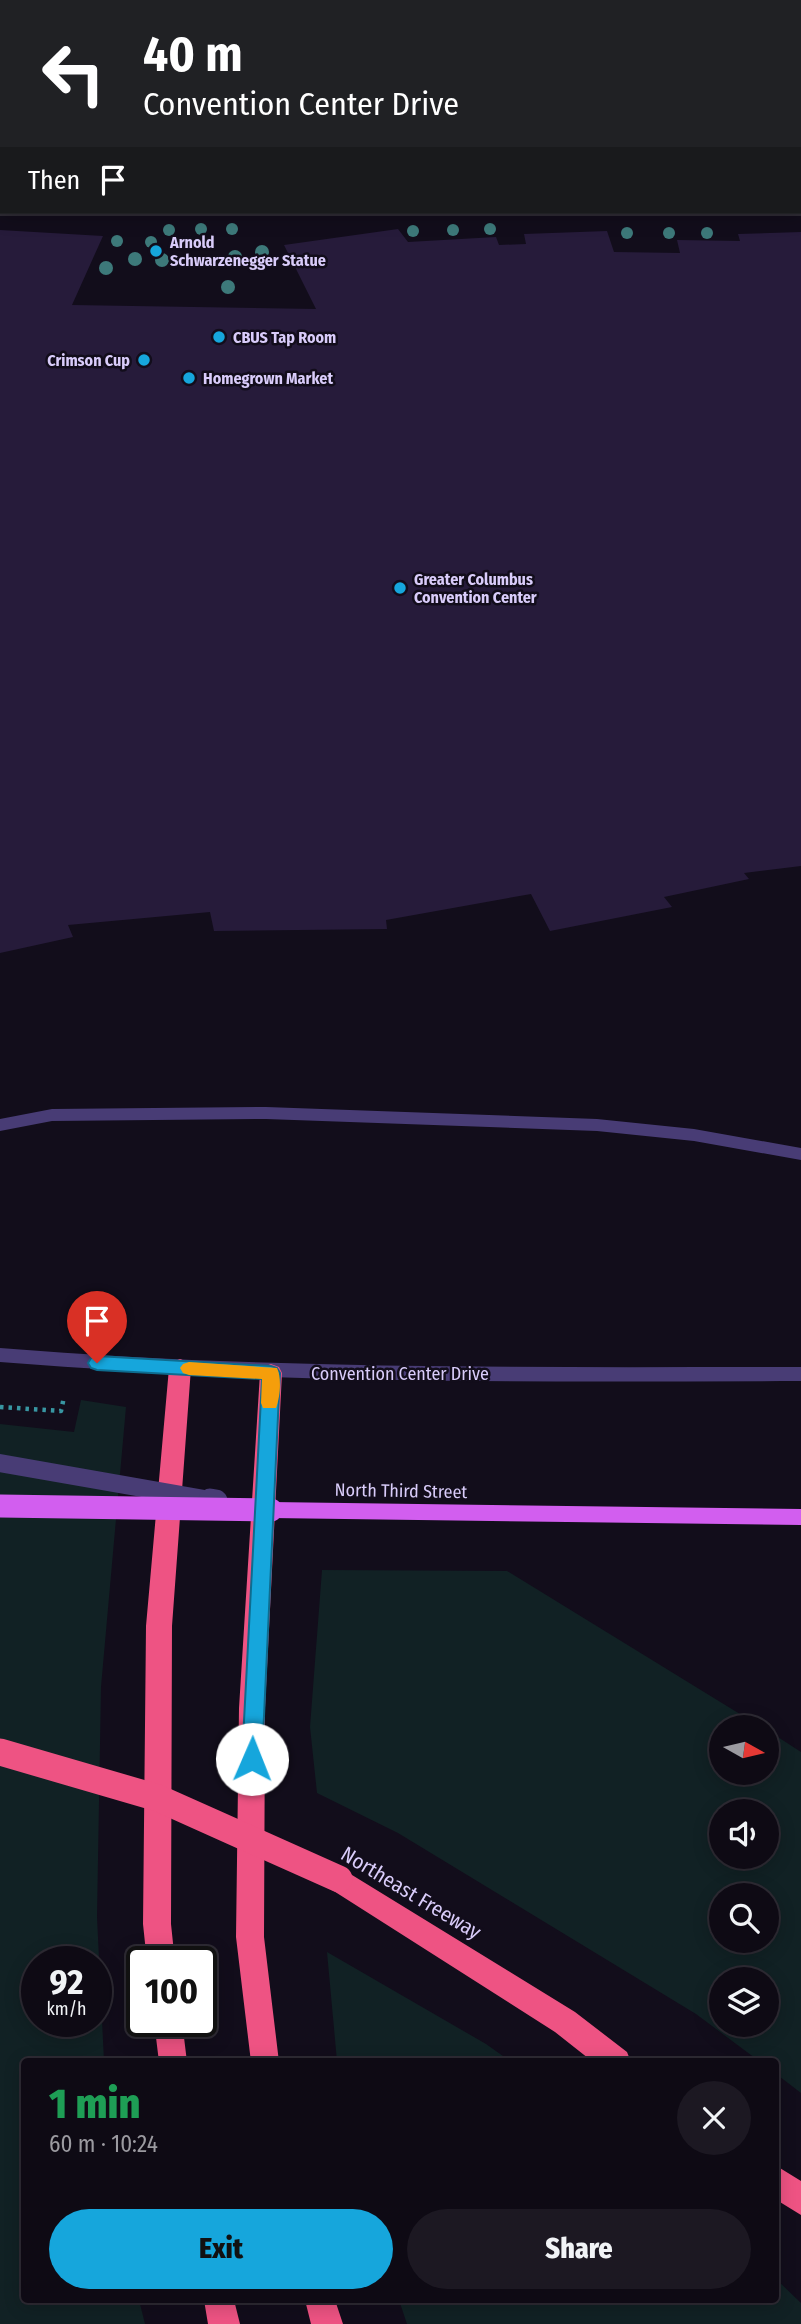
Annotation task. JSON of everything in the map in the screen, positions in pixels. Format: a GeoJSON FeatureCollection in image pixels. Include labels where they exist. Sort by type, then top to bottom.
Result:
{"type":"FeatureCollection","features":[{"type":"Feature","properties":{"kind":"highway"},"geometry":{"type":"LineString","coordinates":[[159,1946],[157,1924],[159,1626],[180,1368]]}},
{"type":"Feature","properties":{"kind":"highway"},"geometry":{"type":"LineString","coordinates":[[265,2058],[250,1923],[252,1708],[271,1373]]}},
{"type":"Feature","properties":{"kind":"highway","name":"Northeast Freeway"},"geometry":{"type":"LineString","coordinates":[[0,1752],[158,1798],[339,1879],[565,2022],[612,2058]]}},
{"type":"Feature","properties":{"kind":"highway"},"geometry":{"type":"LineString","coordinates":[[170,2037],[173,2058]]}},
{"type":"Feature","properties":{"kind":"highway"},"geometry":{"type":"LineString","coordinates":[[779,2183],[801,2200]]}},
{"type":"Feature","properties":{"kind":"highway"},"geometry":{"type":"LineString","coordinates":[[220,2303],[224,2324]]}},
{"type":"Feature","properties":{"kind":"highway"},"geometry":{"type":"LineString","coordinates":[[321,2303],[327,2324]]}},
{"type":"Feature","properties":{"kind":"main road","name":"North Third Street"},"geometry":{"type":"LineString","coordinates":[[0,1506],[801,1517]]}},
{"type":"Feature","properties":{"kind":"street"},"geometry":{"type":"LineString","coordinates":[[0,1125],[52,1115],[321,1115],[597,1125],[694,1135],[801,1154]]}},
{"type":"Feature","properties":{"kind":"street","name":"Convention Center Drive"},"geometry":{"type":"LineString","coordinates":[[0,1355],[271,1373],[801,1374]]}},
{"type":"Feature","properties":{"kind":"street"},"geometry":{"type":"LineString","coordinates":[[0,1463],[271,1510]]}},
{"type":"Feature","properties":{"kind":"shaded area"},"geometry":{"type":"Polygon","coordinates":[[[81,1400],[126,1407],[101,1687],[98,1946],[21,1946],[21,2037],[103,2037],[104,2058],[21,2058],[21,2303],[140,2303],[145,2324],[0,2324],[0,1424],[74,1432],[81,1400]]]}},
{"type":"Feature","properties":{"kind":"shaded area"},"geometry":{"type":"Polygon","coordinates":[[[322,1570],[507,1571],[741,1715],[709,1715],[709,1785],[779,1785],[779,1738],[801,1752],[801,2093],[779,2076],[779,2058],[755,2058],[727,2037],[779,2037],[779,1967],[709,1967],[709,2024],[398,1833],[317,1793],[310,1727],[322,1570]]]}},
{"type":"Feature","properties":{"kind":"shaded area"},"geometry":{"type":"Polygon","coordinates":[[[327,1952],[506,2058],[337,2058],[327,1952]]]}},
{"type":"Feature","properties":{"kind":"shaded area"},"geometry":{"type":"Polygon","coordinates":[[[779,2282],[801,2303],[801,2324],[407,2324],[400,2303],[779,2303],[779,2282]]]}},
{"type":"Feature","properties":{"kind":"building","name":"Greater Columbus Convention Center"},"geometry":{"type":"Polygon","coordinates":[[[398,229],[408,242],[496,237],[499,245],[526,244],[524,234],[607,231],[614,252],[680,253],[677,240],[740,241],[738,234],[801,232],[801,866],[744,873],[749,879],[664,897],[672,907],[550,931],[531,894],[386,920],[387,929],[214,931],[210,912],[68,925],[73,937],[0,953],[0,230],[103,236],[72,305],[316,309],[284,245],[398,229]]]}},
{"type":"Feature","properties":{"kind":"slow traffic"},"geometry":{"type":"LineString","coordinates":[[189,1368],[271,1373],[269,1403]]}},
{"type":"Feature","properties":{"kind":"place","name":"Arnold Schwarzenegger Statue"},"geometry":{"type":"Point","coordinates":[156,251]}},
{"type":"Feature","properties":{"kind":"place","name":"CBUS Tap Room"},"geometry":{"type":"Point","coordinates":[219,337]}},
{"type":"Feature","properties":{"kind":"place","name":"Crimson Cup"},"geometry":{"type":"Point","coordinates":[144,360]}},
{"type":"Feature","properties":{"kind":"place","name":"Homegrown Market"},"geometry":{"type":"Point","coordinates":[189,378]}},
{"type":"Feature","properties":{"kind":"place","name":"Greater Columbus Convention Center"},"geometry":{"type":"Point","coordinates":[400,588]}},
{"type":"Feature","properties":{"kind":"route"},"geometry":{"type":"LineString","coordinates":[[97,1363],[271,1373],[252,1708],[252,1759]]}}]}
